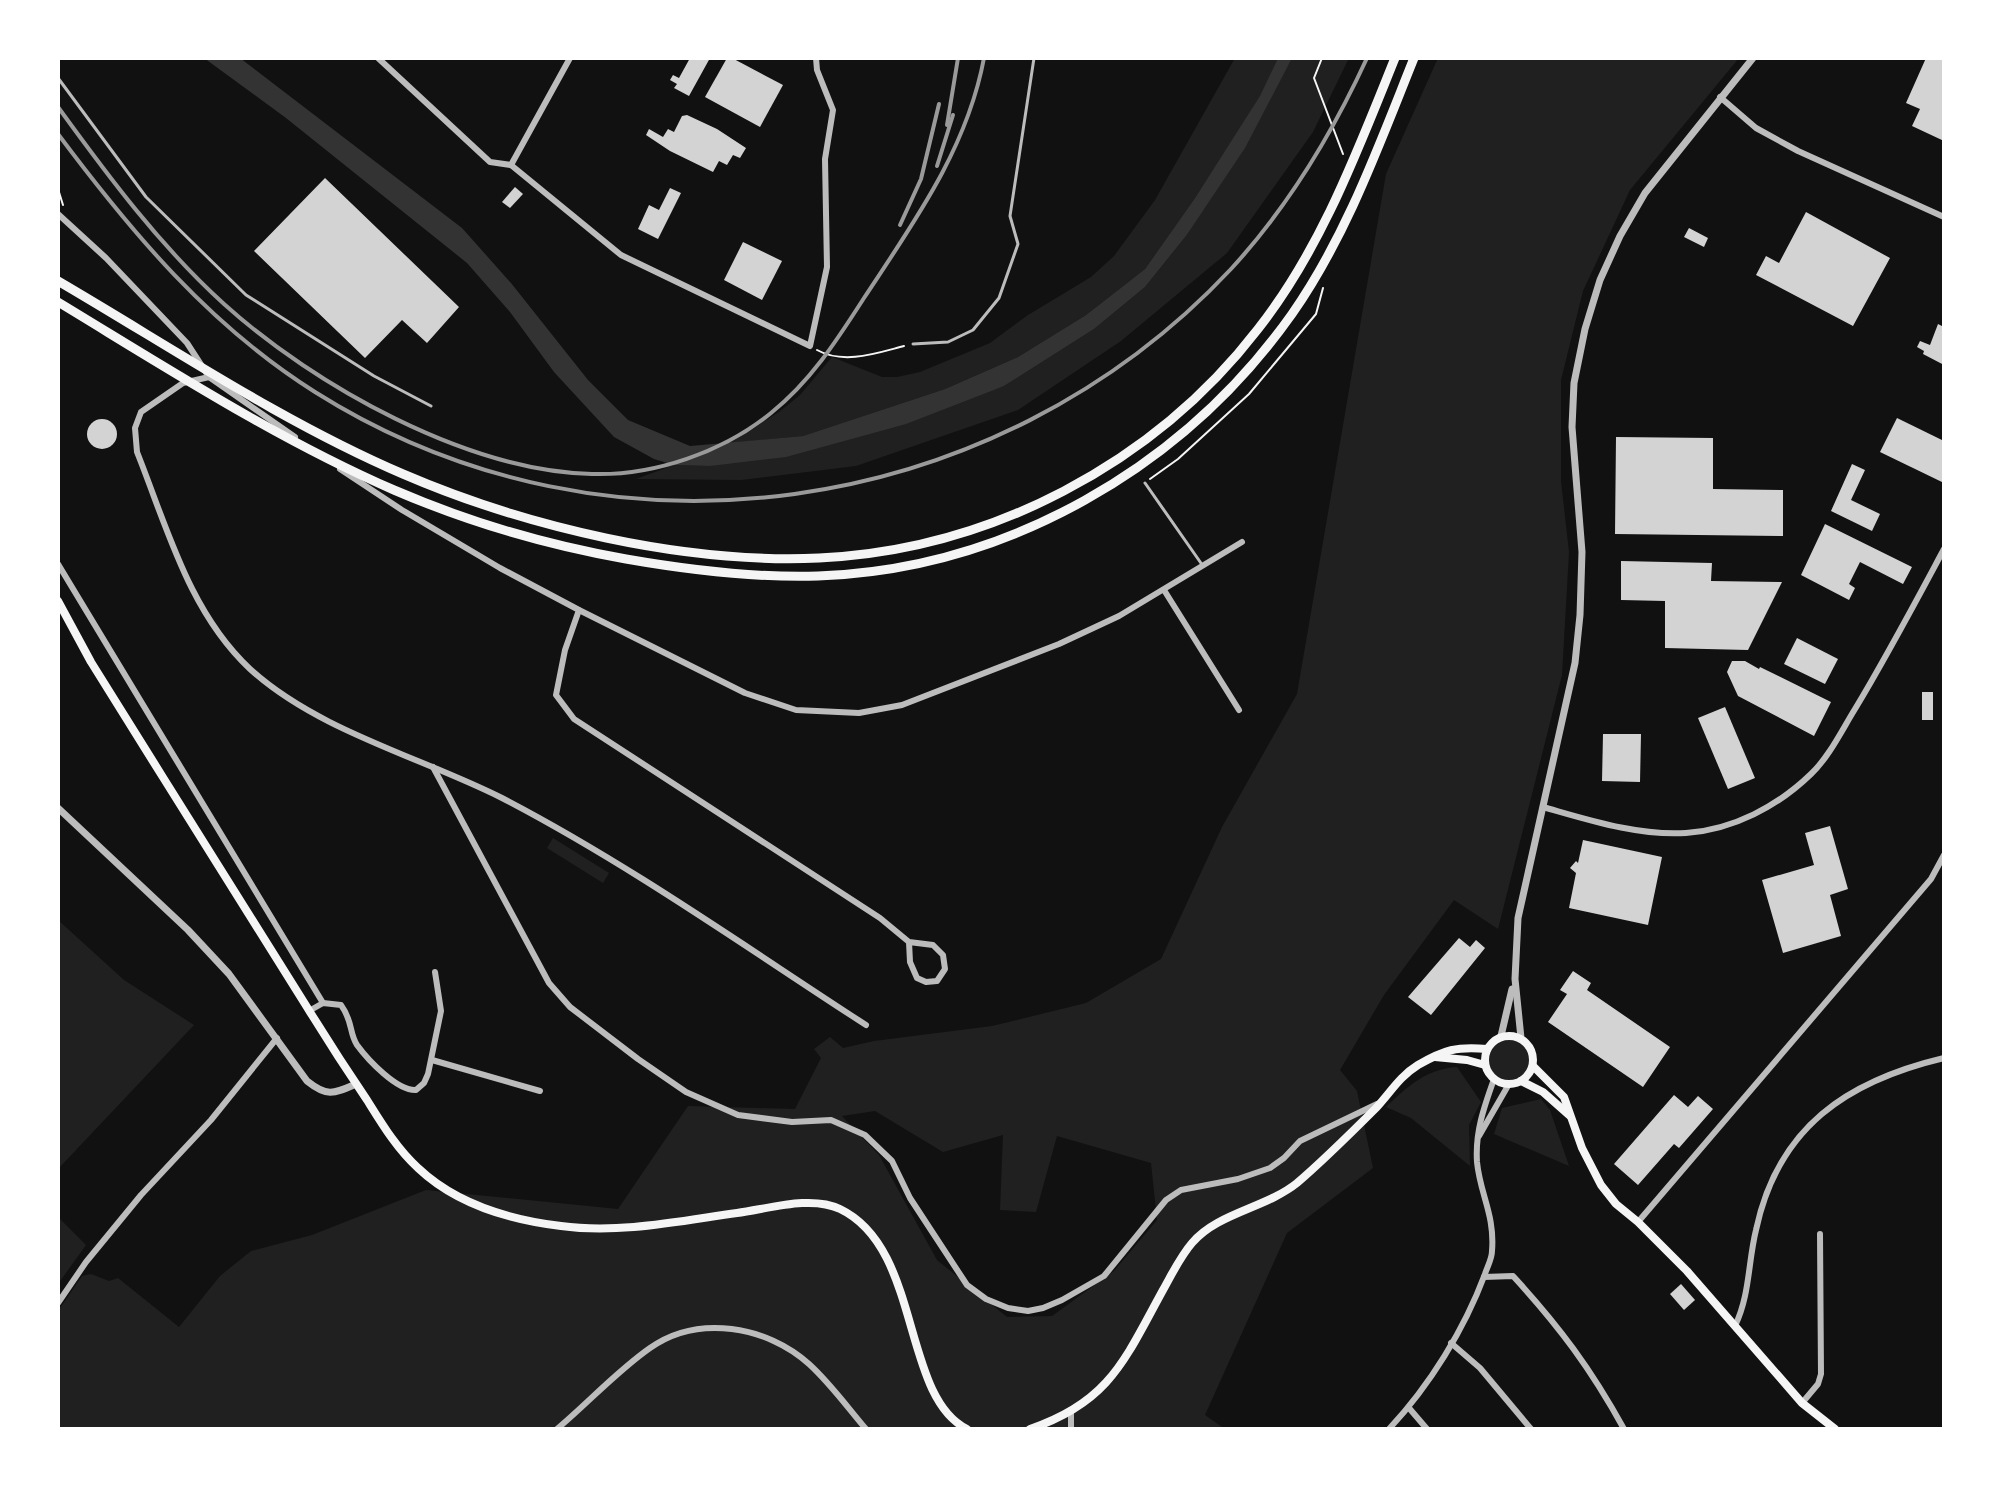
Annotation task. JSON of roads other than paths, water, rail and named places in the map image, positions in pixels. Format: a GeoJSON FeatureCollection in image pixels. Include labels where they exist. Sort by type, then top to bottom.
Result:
{"type":"FeatureCollection","features":[{"type":"Feature","properties":{"kind":"highway"},"geometry":{"type":"LineString","coordinates":[[58,281],[308,428],[440,489],[503,510],[605,537],[747,557],[819,558],[892,550],[986,525],[1064,492],[1156,433],[1210,384],[1258,330],[1299,269],[1349,170],[1395,58]]}},
{"type":"Feature","properties":{"kind":"highway"},"geometry":{"type":"LineString","coordinates":[[58,302],[347,468],[446,510],[549,542],[655,564],[758,575],[858,573],[932,560],[1003,538],[1094,496],[1167,447],[1223,397],[1272,341],[1315,279],[1364,179],[1414,58]]}},
{"type":"Feature","properties":{"kind":"main road"},"geometry":{"type":"LineString","coordinates":[[58,601],[91,662],[309,1011],[395,1143],[417,1168],[437,1184],[466,1200],[514,1217],[586,1229],[648,1225],[804,1204],[827,1204],[847,1213],[870,1234],[888,1262],[937,1401],[955,1423],[967,1429]]}},
{"type":"Feature","properties":{"kind":"main road"},"geometry":{"type":"LineString","coordinates":[[1533,1066],[1521,1081],[1509,1084],[1494,1079],[1485,1065],[1487,1049],[1501,1036],[1521,1038],[1532,1052],[1533,1066],[1564,1097],[1582,1148],[1601,1185],[1616,1204],[1687,1271],[1802,1403],[1835,1429]]}},
{"type":"Feature","properties":{"kind":"main road"},"geometry":{"type":"LineString","coordinates":[[1030,1429],[1048,1426],[1071,1413],[1105,1385],[1125,1359],[1178,1263],[1194,1241],[1217,1224],[1271,1200],[1296,1183],[1416,1066],[1445,1050],[1466,1047],[1487,1049]]}},
{"type":"Feature","properties":{"kind":"main road"},"geometry":{"type":"LineString","coordinates":[[1435,1057],[1485,1065]]}},
{"type":"Feature","properties":{"kind":"main road"},"geometry":{"type":"LineString","coordinates":[[1521,1081],[1543,1092],[1570,1116]]}},
{"type":"Feature","properties":{"kind":"street"},"geometry":{"type":"LineString","coordinates":[[378,58],[490,162],[511,165],[621,255],[810,346],[827,267],[825,159],[833,110],[817,70],[816,58]]}},
{"type":"Feature","properties":{"kind":"street"},"geometry":{"type":"LineString","coordinates":[[511,165],[570,58]]}},
{"type":"Feature","properties":{"kind":"street"},"geometry":{"type":"LineString","coordinates":[[1521,1038],[1515,979],[1518,918],[1575,663],[1580,615],[1582,552],[1572,427],[1574,383],[1585,329],[1600,280],[1620,236],[1645,193],[1753,58]]}},
{"type":"Feature","properties":{"kind":"street"},"geometry":{"type":"LineString","coordinates":[[1720,97],[1756,128],[1798,151],[1944,217]]}},
{"type":"Feature","properties":{"kind":"street"},"geometry":{"type":"LineString","coordinates":[[61,216],[187,343],[209,377],[402,510],[579,610],[745,693],[796,710],[859,713],[902,705],[1059,644],[1119,616],[1242,542]]}},
{"type":"Feature","properties":{"kind":"street"},"geometry":{"type":"LineString","coordinates":[[209,377],[183,383],[141,412],[135,428],[137,452],[196,601],[250,669],[290,699],[327,719],[500,797],[570,834],[866,1025]]}},
{"type":"Feature","properties":{"kind":"street"},"geometry":{"type":"LineString","coordinates":[[1543,807],[1639,831],[1687,833],[1736,822],[1769,806],[1814,772],[1898,638],[1944,549]]}},
{"type":"Feature","properties":{"kind":"street"},"geometry":{"type":"LineString","coordinates":[[58,564],[323,1003]]}},
{"type":"Feature","properties":{"kind":"street"},"geometry":{"type":"LineString","coordinates":[[1164,590],[1239,710]]}},
{"type":"Feature","properties":{"kind":"street"},"geometry":{"type":"LineString","coordinates":[[579,610],[565,650],[556,695],[574,719],[880,918],[909,942],[933,945],[943,955],[945,969],[937,981],[926,982],[917,978],[910,962],[909,942]]}},
{"type":"Feature","properties":{"kind":"street"},"geometry":{"type":"LineString","coordinates":[[433,767],[549,983],[570,1007],[686,1092],[738,1115],[792,1122],[831,1120],[865,1135],[892,1161],[910,1198],[967,1285],[986,1299],[1008,1308],[1028,1311],[1062,1300],[1104,1276],[1166,1200],[1181,1190],[1238,1179],[1270,1168],[1300,1141],[1380,1103]]}},
{"type":"Feature","properties":{"kind":"street"},"geometry":{"type":"LineString","coordinates":[[58,808],[188,930],[229,974],[307,1081],[321,1092],[337,1092],[356,1084]]}},
{"type":"Feature","properties":{"kind":"street"},"geometry":{"type":"LineString","coordinates":[[1638,1222],[1931,879],[1944,855]]}},
{"type":"Feature","properties":{"kind":"street"},"geometry":{"type":"LineString","coordinates":[[309,1011],[323,1003],[341,1005],[350,1017],[355,1043],[401,1088],[416,1090],[424,1083],[432,1060],[441,1011],[435,972]]}},
{"type":"Feature","properties":{"kind":"street"},"geometry":{"type":"LineString","coordinates":[[1501,1036],[1515,979]]}},
{"type":"Feature","properties":{"kind":"street"},"geometry":{"type":"LineString","coordinates":[[58,1303],[86,1262],[141,1195],[211,1120],[277,1038]]}},
{"type":"Feature","properties":{"kind":"street"},"geometry":{"type":"LineString","coordinates":[[1735,1326],[1746,1300],[1762,1201],[1776,1173],[1806,1128],[1817,1115],[1856,1090],[1913,1065],[1944,1058]]}},
{"type":"Feature","properties":{"kind":"street"},"geometry":{"type":"LineString","coordinates":[[432,1060],[540,1091]]}},
{"type":"Feature","properties":{"kind":"street"},"geometry":{"type":"LineString","coordinates":[[1389,1429],[1409,1408],[1475,1303],[1492,1254],[1492,1218],[1477,1164],[1477,1139],[1479,1120],[1494,1079]]}},
{"type":"Feature","properties":{"kind":"street"},"geometry":{"type":"LineString","coordinates":[[1477,1139],[1509,1084]]}},
{"type":"Feature","properties":{"kind":"street"},"geometry":{"type":"LineString","coordinates":[[1802,1403],[1818,1384],[1821,1374],[1820,1234]]}},
{"type":"Feature","properties":{"kind":"street"},"geometry":{"type":"LineString","coordinates":[[1484,1277],[1513,1276],[1562,1331],[1624,1429]]}},
{"type":"Feature","properties":{"kind":"street"},"geometry":{"type":"LineString","coordinates":[[557,1429],[650,1348],[686,1332],[721,1328],[757,1334],[793,1351],[810,1365],[866,1429]]}},
{"type":"Feature","properties":{"kind":"street"},"geometry":{"type":"LineString","coordinates":[[1451,1343],[1480,1368],[1531,1429]]}},
{"type":"Feature","properties":{"kind":"street"},"geometry":{"type":"LineString","coordinates":[[1409,1408],[1427,1429]]}},
{"type":"Feature","properties":{"kind":"street"},"geometry":{"type":"LineString","coordinates":[[1071,1413],[1071,1429]]}},
{"type":"Feature","properties":{"kind":"lane"},"geometry":{"type":"LineString","coordinates":[[913,344],[948,342],[973,330],[999,298],[1018,244],[1010,216],[1034,58]]}},
{"type":"Feature","properties":{"kind":"lane"},"geometry":{"type":"LineString","coordinates":[[58,78],[146,197],[246,295],[374,376],[431,406]]}},
{"type":"Feature","properties":{"kind":"lane"},"geometry":{"type":"LineString","coordinates":[[1145,483],[1203,566]]}},
{"type":"Feature","properties":{"kind":"railway"},"geometry":{"type":"LineString","coordinates":[[947,125],[958,58]]}},
{"type":"Feature","properties":{"kind":"railway"},"geometry":{"type":"LineString","coordinates":[[58,107],[116,184],[178,258],[224,304],[302,365],[395,419],[445,441],[495,458],[544,469],[616,474],[687,459],[732,439],[771,413],[811,374],[844,329],[936,184],[965,123],[984,58]]}},
{"type":"Feature","properties":{"kind":"railway"},"geometry":{"type":"LineString","coordinates":[[58,134],[144,242],[241,338],[315,392],[429,450],[549,486],[672,501],[795,494],[915,467],[1030,420],[1136,354],[1231,269],[1271,221],[1324,142],[1367,58]]}},
{"type":"Feature","properties":{"kind":"railway"},"geometry":{"type":"LineString","coordinates":[[900,225],[921,179],[939,104]]}},
{"type":"Feature","properties":{"kind":"railway"},"geometry":{"type":"LineString","coordinates":[[937,166],[953,115]]}}]}
